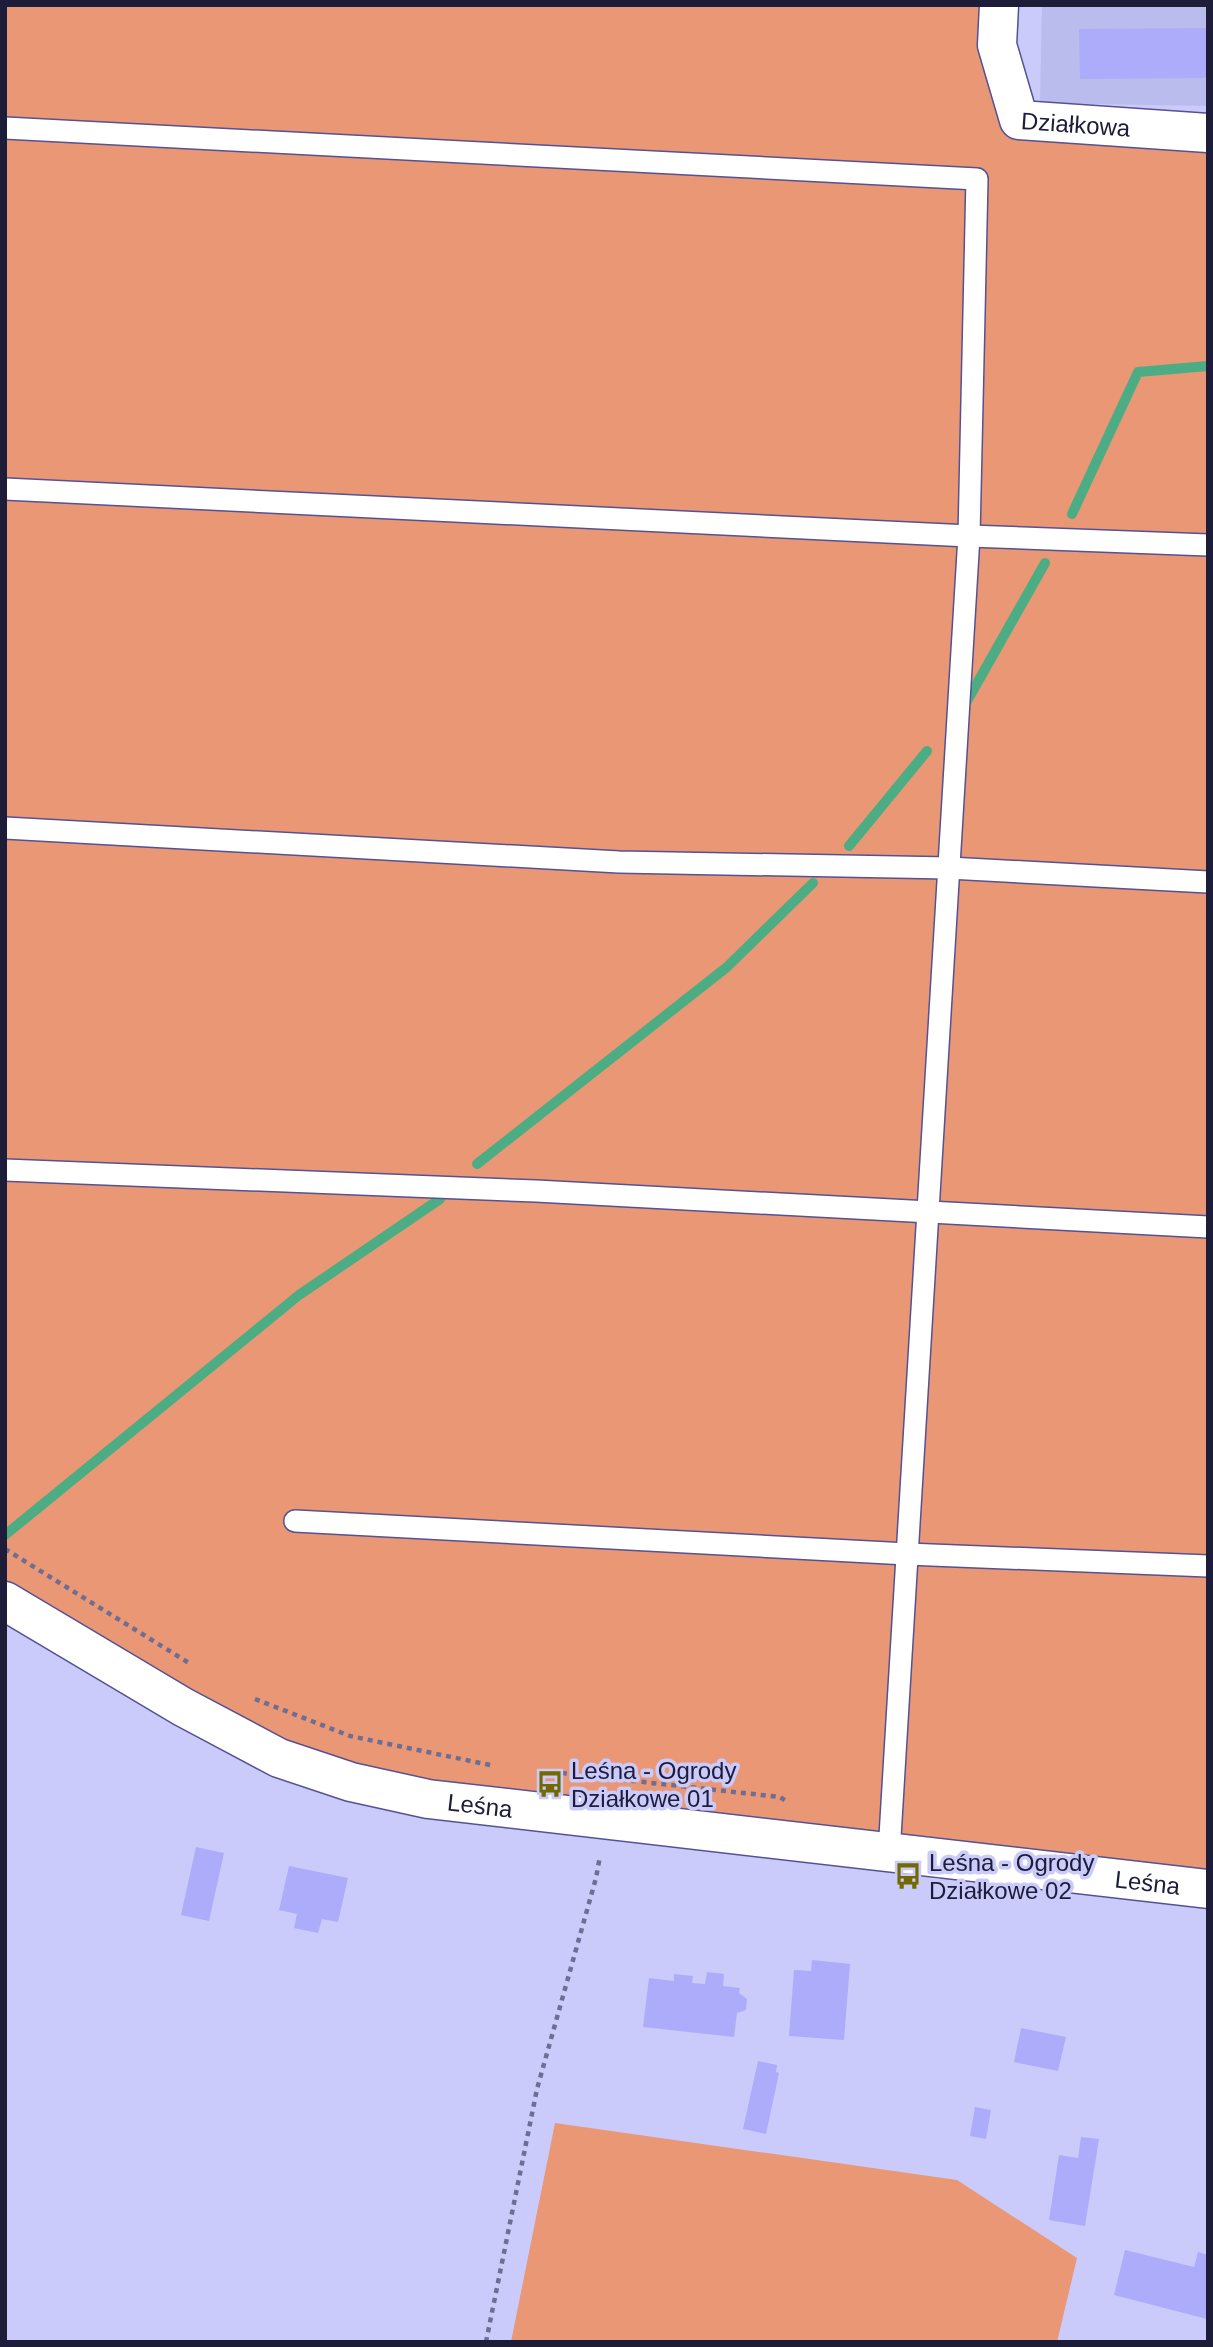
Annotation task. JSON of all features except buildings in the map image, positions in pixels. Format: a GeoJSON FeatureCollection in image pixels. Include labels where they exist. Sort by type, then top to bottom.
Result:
{"type":"FeatureCollection","features":[{"type":"Feature","properties":{"kind":"street","name":"Działkowa"},"geometry":{"type":"LineString","coordinates":[[999,5],[998,45],[1019,120],[1208,133]]}},
{"type":"Feature","properties":{"kind":"street","name":"Leśna"},"geometry":{"type":"LineString","coordinates":[[5,1601],[183,1707],[279,1758],[351,1782],[428,1800],[1208,1889]]}},
{"type":"Feature","properties":{"kind":"lane"},"geometry":{"type":"LineString","coordinates":[[5,128],[977,179],[969,536],[889,1853]]}},
{"type":"Feature","properties":{"kind":"lane"},"geometry":{"type":"LineString","coordinates":[[5,489],[969,536],[1208,545]]}},
{"type":"Feature","properties":{"kind":"lane"},"geometry":{"type":"LineString","coordinates":[[5,828],[618,862],[949,868],[1208,882]]}},
{"type":"Feature","properties":{"kind":"lane"},"geometry":{"type":"LineString","coordinates":[[5,1170],[536,1191],[1208,1227]]}},
{"type":"Feature","properties":{"kind":"lane"},"geometry":{"type":"LineString","coordinates":[[295,1521],[907,1554],[1208,1566]]}},
{"type":"Feature","properties":{"kind":"path"},"geometry":{"type":"LineString","coordinates":[[5,1549],[192,1665]]}},
{"type":"Feature","properties":{"kind":"path"},"geometry":{"type":"LineString","coordinates":[[245,1694],[350,1736],[495,1766]]}},
{"type":"Feature","properties":{"kind":"path"},"geometry":{"type":"LineString","coordinates":[[550,1772],[780,1797],[790,1804]]}},
{"type":"Feature","properties":{"kind":"path"},"geometry":{"type":"LineString","coordinates":[[486,2342],[537,2089],[596,1878],[606,1820]]}},
{"type":"Feature","properties":{"kind":"shaded area"},"geometry":{"type":"Polygon","coordinates":[[[5,5],[999,5],[1019,120],[1208,133],[1208,1889],[351,1782],[5,1601],[5,5]]]}},
{"type":"Feature","properties":{"kind":"shaded area"},"geometry":{"type":"Polygon","coordinates":[[[1042,5],[1208,5],[1208,106],[1040,103],[1042,5]]]}},
{"type":"Feature","properties":{"kind":"shaded area"},"geometry":{"type":"Polygon","coordinates":[[[555,2123],[957,2180],[1077,2258],[1057,2342],[511,2342],[555,2123]]]}},
{"type":"Feature","properties":{"kind":"waterway"},"geometry":{"type":"LineString","coordinates":[[1072,514],[1138,372],[1208,366]]}},
{"type":"Feature","properties":{"kind":"waterway"},"geometry":{"type":"LineString","coordinates":[[967,701],[1045,563]]}},
{"type":"Feature","properties":{"kind":"waterway"},"geometry":{"type":"LineString","coordinates":[[849,846],[927,751]]}},
{"type":"Feature","properties":{"kind":"waterway"},"geometry":{"type":"LineString","coordinates":[[477,1164],[727,967],[813,883]]}},
{"type":"Feature","properties":{"kind":"waterway"},"geometry":{"type":"LineString","coordinates":[[5,1535],[299,1295],[440,1199]]}},
{"type":"Feature","properties":{"kind":"place","name":"Leśna - Ogrody Działkowe 01"},"geometry":{"type":"Point","coordinates":[550,1784]}},
{"type":"Feature","properties":{"kind":"place","name":"Leśna - Ogrody Działkowe 02"},"geometry":{"type":"Point","coordinates":[908,1876]}}]}
